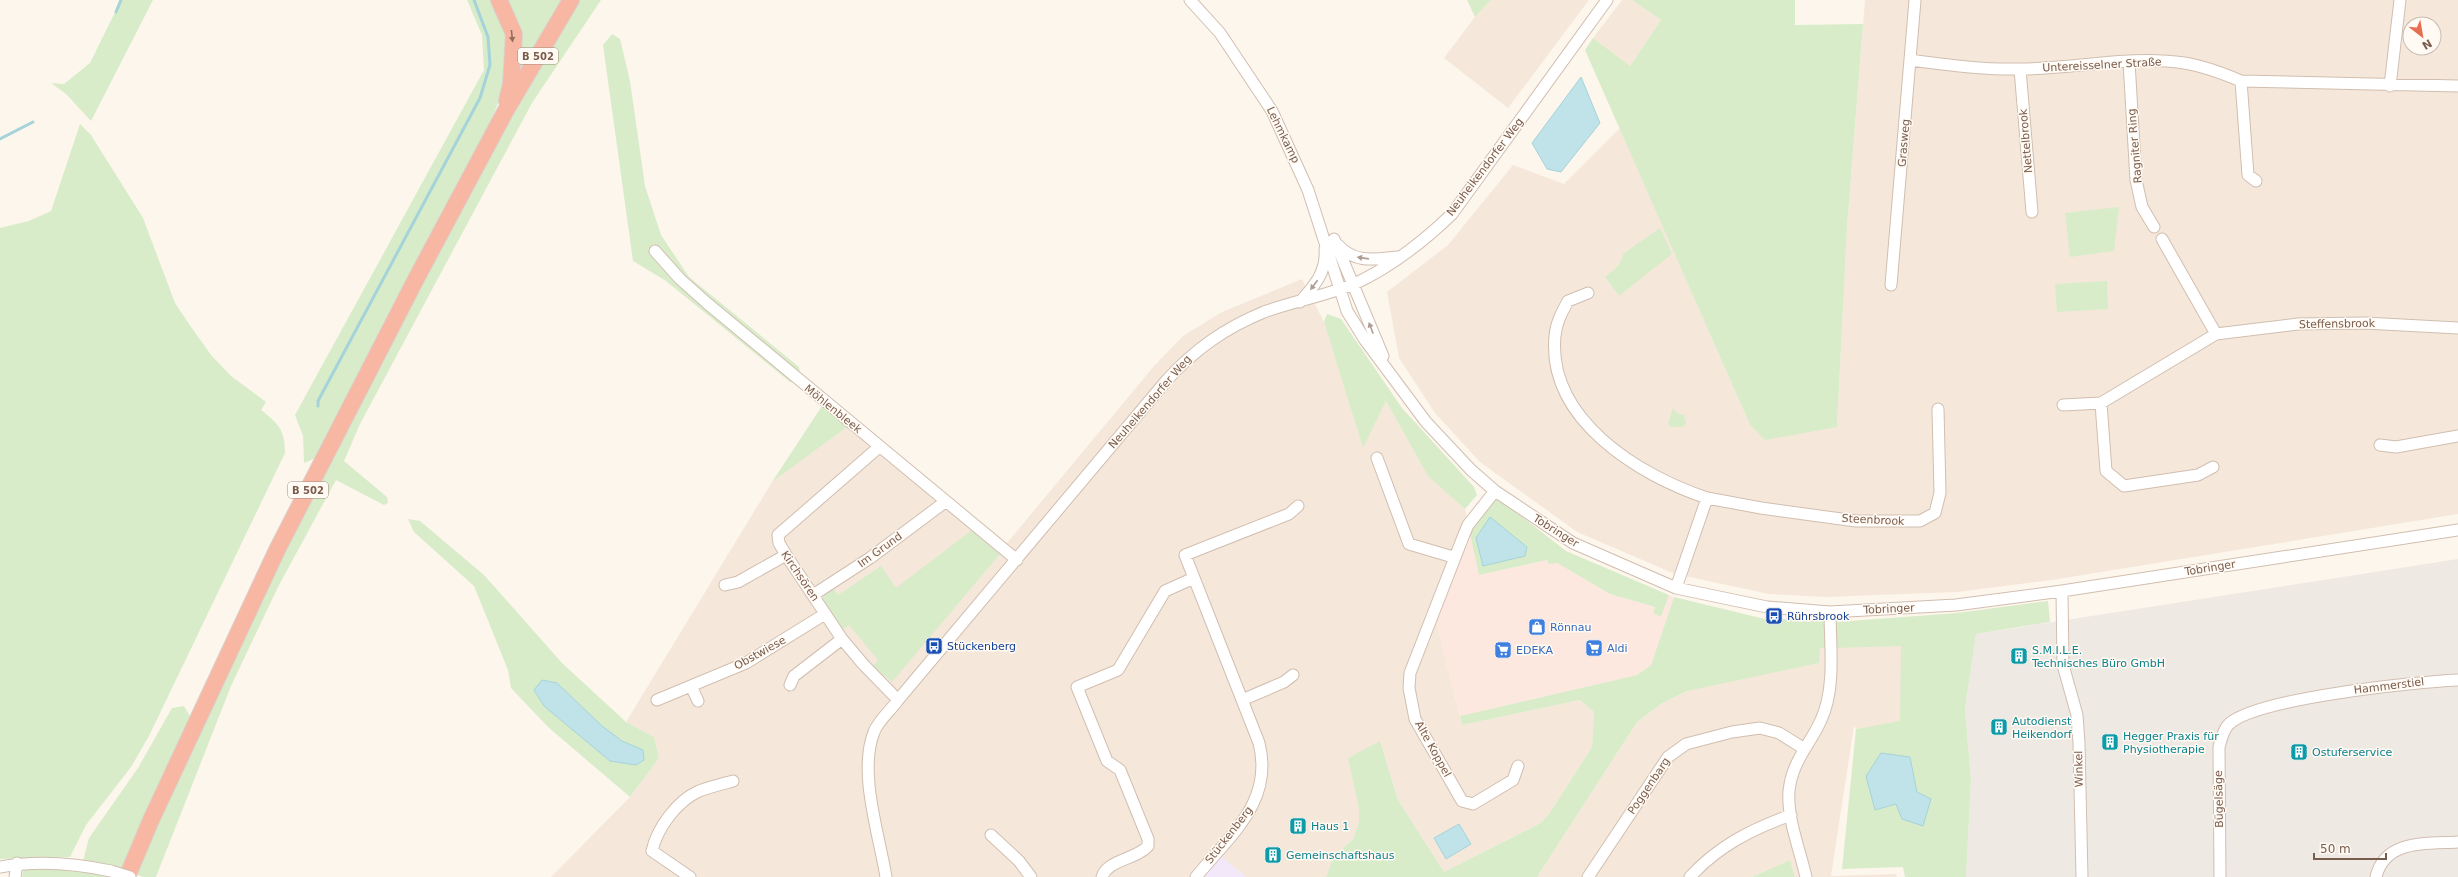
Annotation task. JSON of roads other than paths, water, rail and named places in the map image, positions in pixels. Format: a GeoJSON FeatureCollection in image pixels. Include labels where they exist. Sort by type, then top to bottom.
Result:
{"type":"FeatureCollection","features":[{"type":"Feature","properties":{"kind":"highway"},"geometry":{"type":"LineString","coordinates":[[499,0],[514,34],[511,84],[505,112]]}},
{"type":"Feature","properties":{"kind":"highway","name":"B 502"},"geometry":{"type":"LineString","coordinates":[[128,877],[151,820],[277,550],[416,279],[505,112],[572,0]]}},
{"type":"Feature","properties":{"kind":"street","name":"Lehmkamp"},"geometry":{"type":"LineString","coordinates":[[1190,0],[1220,33],[1256,84],[1282,131],[1328,238]]}},
{"type":"Feature","properties":{"kind":"street","name":"Neuheikendorfer Weg"},"geometry":{"type":"LineString","coordinates":[[886,877],[867,776],[868,751],[875,730],[898,700],[1161,387],[1195,351],[1227,329],[1266,312],[1354,284],[1402,256],[1426,238],[1452,214],[1607,0]]}},
{"type":"Feature","properties":{"kind":"street","name":"Grasweg"},"geometry":{"type":"LineString","coordinates":[[1891,285],[1912,60],[1915,0]]}},
{"type":"Feature","properties":{"kind":"street"},"geometry":{"type":"LineString","coordinates":[[2390,86],[2400,0]]}},
{"type":"Feature","properties":{"kind":"street","name":"Untereisselner Straße"},"geometry":{"type":"LineString","coordinates":[[1912,60],[1978,68],[2020,69],[2128,62],[2183,63],[2209,68],[2241,81],[2390,86],[2458,86]]}},
{"type":"Feature","properties":{"kind":"street","name":"Ragniter Ring"},"geometry":{"type":"LineString","coordinates":[[2128,62],[2136,180],[2142,207],[2154,227]]}},
{"type":"Feature","properties":{"kind":"street","name":"Nettelbrook"},"geometry":{"type":"LineString","coordinates":[[2020,69],[2032,212]]}},
{"type":"Feature","properties":{"kind":"street"},"geometry":{"type":"LineString","coordinates":[[2241,81],[2248,174],[2256,181]]}},
{"type":"Feature","properties":{"kind":"street"},"geometry":{"type":"LineString","coordinates":[[1328,238],[1348,254],[1360,259],[1402,256]]}},
{"type":"Feature","properties":{"kind":"street"},"geometry":{"type":"LineString","coordinates":[[1328,238],[1354,284]]}},
{"type":"Feature","properties":{"kind":"street"},"geometry":{"type":"LineString","coordinates":[[1328,238],[1340,289]]}},
{"type":"Feature","properties":{"kind":"street"},"geometry":{"type":"LineString","coordinates":[[1300,302],[1315,285],[1323,270],[1328,238]]}},
{"type":"Feature","properties":{"kind":"street"},"geometry":{"type":"LineString","coordinates":[[2162,239],[2216,334]]}},
{"type":"Feature","properties":{"kind":"street","name":"Möhlenbleek"},"geometry":{"type":"LineString","coordinates":[[655,251],[690,289],[945,502],[1017,560]]}},
{"type":"Feature","properties":{"kind":"street","name":"Tobringer"},"geometry":{"type":"LineString","coordinates":[[1354,284],[1371,331],[1392,376]]}},
{"type":"Feature","properties":{"kind":"street","name":"Tobringer"},"geometry":{"type":"LineString","coordinates":[[1340,289],[1347,311],[1392,376],[1444,442],[1495,491],[1573,543],[1676,588],[1767,607],[1830,612],[1956,605],[2062,591],[2458,530]]}},
{"type":"Feature","properties":{"kind":"street"},"geometry":{"type":"LineString","coordinates":[[1588,293],[1568,301],[1559,319],[1555,335],[1557,370],[1567,397],[1588,425],[1629,459],[1660,478],[1707,498],[1676,588]]}},
{"type":"Feature","properties":{"kind":"street","name":"Steffensbrook"},"geometry":{"type":"LineString","coordinates":[[2063,405],[2101,403],[2216,334],[2298,324],[2365,323],[2458,328]]}},
{"type":"Feature","properties":{"kind":"street"},"geometry":{"type":"LineString","coordinates":[[2101,403],[2106,471],[2124,486],[2198,475],[2213,467]]}},
{"type":"Feature","properties":{"kind":"street","name":"Steenbrook"},"geometry":{"type":"LineString","coordinates":[[1707,498],[1761,508],[1847,520],[1920,521],[1935,513],[1940,493],[1938,409]]}},
{"type":"Feature","properties":{"kind":"street"},"geometry":{"type":"LineString","coordinates":[[2380,445],[2396,446],[2458,436]]}},
{"type":"Feature","properties":{"kind":"street","name":"Kirchsören"},"geometry":{"type":"LineString","coordinates":[[879,447],[778,535],[779,542],[786,555],[842,639],[863,664],[898,700]]}},
{"type":"Feature","properties":{"kind":"street"},"geometry":{"type":"LineString","coordinates":[[1377,458],[1408,544],[1453,557]]}},
{"type":"Feature","properties":{"kind":"street","name":"Alte Koppel"},"geometry":{"type":"LineString","coordinates":[[1495,491],[1468,525],[1453,557],[1410,673],[1409,688],[1415,719],[1462,800],[1473,804],[1513,780],[1518,766]]}},
{"type":"Feature","properties":{"kind":"street","name":"Im Grund"},"geometry":{"type":"LineString","coordinates":[[813,595],[870,558],[945,502]]}},
{"type":"Feature","properties":{"kind":"street","name":"Stückenberg"},"geometry":{"type":"LineString","coordinates":[[1196,877],[1250,809],[1260,790],[1263,758],[1242,700],[1185,555],[1289,514],[1298,506]]}},
{"type":"Feature","properties":{"kind":"street"},"geometry":{"type":"LineString","coordinates":[[725,585],[738,582],[786,555]]}},
{"type":"Feature","properties":{"kind":"street"},"geometry":{"type":"LineString","coordinates":[[1102,877],[1103,871],[1144,851],[1148,846],[1148,839],[1120,770],[1107,761],[1077,687],[1118,670],[1165,591],[1194,578]]}},
{"type":"Feature","properties":{"kind":"street","name":"Winkel"},"geometry":{"type":"LineString","coordinates":[[2062,591],[2063,665],[2076,715],[2079,743],[2082,877]]}},
{"type":"Feature","properties":{"kind":"street"},"geometry":{"type":"LineString","coordinates":[[1806,877],[1791,815],[1789,792],[1793,770],[1803,748],[1821,720],[1829,692],[1830,612]]}},
{"type":"Feature","properties":{"kind":"street","name":"Obstwiese"},"geometry":{"type":"LineString","coordinates":[[657,700],[746,663],[825,614]]}},
{"type":"Feature","properties":{"kind":"street"},"geometry":{"type":"LineString","coordinates":[[790,685],[794,676],[842,639]]}},
{"type":"Feature","properties":{"kind":"street"},"geometry":{"type":"LineString","coordinates":[[1242,700],[1284,682],[1293,675]]}},
{"type":"Feature","properties":{"kind":"street","name":"Hammerstiel"},"geometry":{"type":"LineString","coordinates":[[2320,696],[2430,681],[2458,680]]}},
{"type":"Feature","properties":{"kind":"street"},"geometry":{"type":"LineString","coordinates":[[691,686],[698,701]]}},
{"type":"Feature","properties":{"kind":"street","name":"Bügelsäge"},"geometry":{"type":"LineString","coordinates":[[2220,877],[2219,747],[2221,736],[2228,725],[2251,712],[2320,696]]}},
{"type":"Feature","properties":{"kind":"street","name":"Poggenbarg"},"geometry":{"type":"LineString","coordinates":[[1588,877],[1668,756],[1686,744],[1732,732],[1760,728],[1779,733],[1803,748]]}},
{"type":"Feature","properties":{"kind":"street"},"geometry":{"type":"LineString","coordinates":[[690,877],[652,851],[655,837],[674,810],[698,792],[732,781]]}},
{"type":"Feature","properties":{"kind":"street"},"geometry":{"type":"LineString","coordinates":[[1690,877],[1702,864],[1733,841],[1760,826],[1791,815]]}},
{"type":"Feature","properties":{"kind":"street"},"geometry":{"type":"LineString","coordinates":[[990,835],[1019,861],[1031,877]]}},
{"type":"Feature","properties":{"kind":"street"},"geometry":{"type":"LineString","coordinates":[[2376,877],[2381,862],[2398,848],[2458,842]]}},
{"type":"Feature","properties":{"kind":"street"},"geometry":{"type":"LineString","coordinates":[[0,867],[17,864],[76,863],[128,877]]}},
{"type":"Feature","properties":{"kind":"street"},"geometry":{"type":"LineString","coordinates":[[15,877],[17,864]]}},
{"type":"Feature","properties":{"kind":"water"},"geometry":{"type":"Polygon","coordinates":[[[1581,77],[1600,123],[1561,172],[1547,169],[1532,143],[1581,77]]]}},
{"type":"Feature","properties":{"kind":"water"},"geometry":{"type":"Polygon","coordinates":[[[1490,517],[1527,547],[1525,556],[1483,566],[1476,538],[1490,517]]]}},
{"type":"Feature","properties":{"kind":"water"},"geometry":{"type":"Polygon","coordinates":[[[542,680],[557,683],[602,726],[622,741],[643,750],[644,760],[636,765],[610,761],[544,706],[534,690],[542,680]]]}},
{"type":"Feature","properties":{"kind":"water"},"geometry":{"type":"Polygon","coordinates":[[[1881,753],[1910,757],[1917,792],[1931,799],[1923,826],[1902,819],[1896,804],[1875,810],[1866,776],[1881,753]]]}},
{"type":"Feature","properties":{"kind":"water"},"geometry":{"type":"Polygon","coordinates":[[[1459,824],[1471,844],[1446,859],[1434,838],[1459,824]]]}},
{"type":"Feature","properties":{"kind":"waterway"},"geometry":{"type":"LineString","coordinates":[[116,12],[121,0]]}},
{"type":"Feature","properties":{"kind":"waterway"},"geometry":{"type":"LineString","coordinates":[[318,406],[318,401],[480,98],[490,65],[488,37],[474,0]]}},
{"type":"Feature","properties":{"kind":"waterway"},"geometry":{"type":"LineString","coordinates":[[0,139],[33,122]]}},
{"type":"Feature","properties":{"kind":"place","name":"Rührsbrook"},"geometry":{"type":"Point","coordinates":[1774,616]}},
{"type":"Feature","properties":{"kind":"place","name":"Rönnau"},"geometry":{"type":"Point","coordinates":[1537,627]}},
{"type":"Feature","properties":{"kind":"place","name":"Stückenberg"},"geometry":{"type":"Point","coordinates":[934,646]}},
{"type":"Feature","properties":{"kind":"place","name":"Aldi"},"geometry":{"type":"Point","coordinates":[1594,648]}},
{"type":"Feature","properties":{"kind":"place","name":"EDEKA"},"geometry":{"type":"Point","coordinates":[1503,650]}},
{"type":"Feature","properties":{"kind":"place","name":"S.M.I.L.E. Technisches Büro GmbH"},"geometry":{"type":"Point","coordinates":[2019,656]}},
{"type":"Feature","properties":{"kind":"place","name":"Autodienst Heikendorf"},"geometry":{"type":"Point","coordinates":[1999,727]}},
{"type":"Feature","properties":{"kind":"place","name":"Hegger Praxis für Physiotherapie"},"geometry":{"type":"Point","coordinates":[2110,742]}},
{"type":"Feature","properties":{"kind":"place","name":"Ostuferservice"},"geometry":{"type":"Point","coordinates":[2299,752]}},
{"type":"Feature","properties":{"kind":"place","name":"Haus 1"},"geometry":{"type":"Point","coordinates":[1298,826]}},
{"type":"Feature","properties":{"kind":"place","name":"Gemeinschaftshaus"},"geometry":{"type":"Point","coordinates":[1273,855]}}]}
